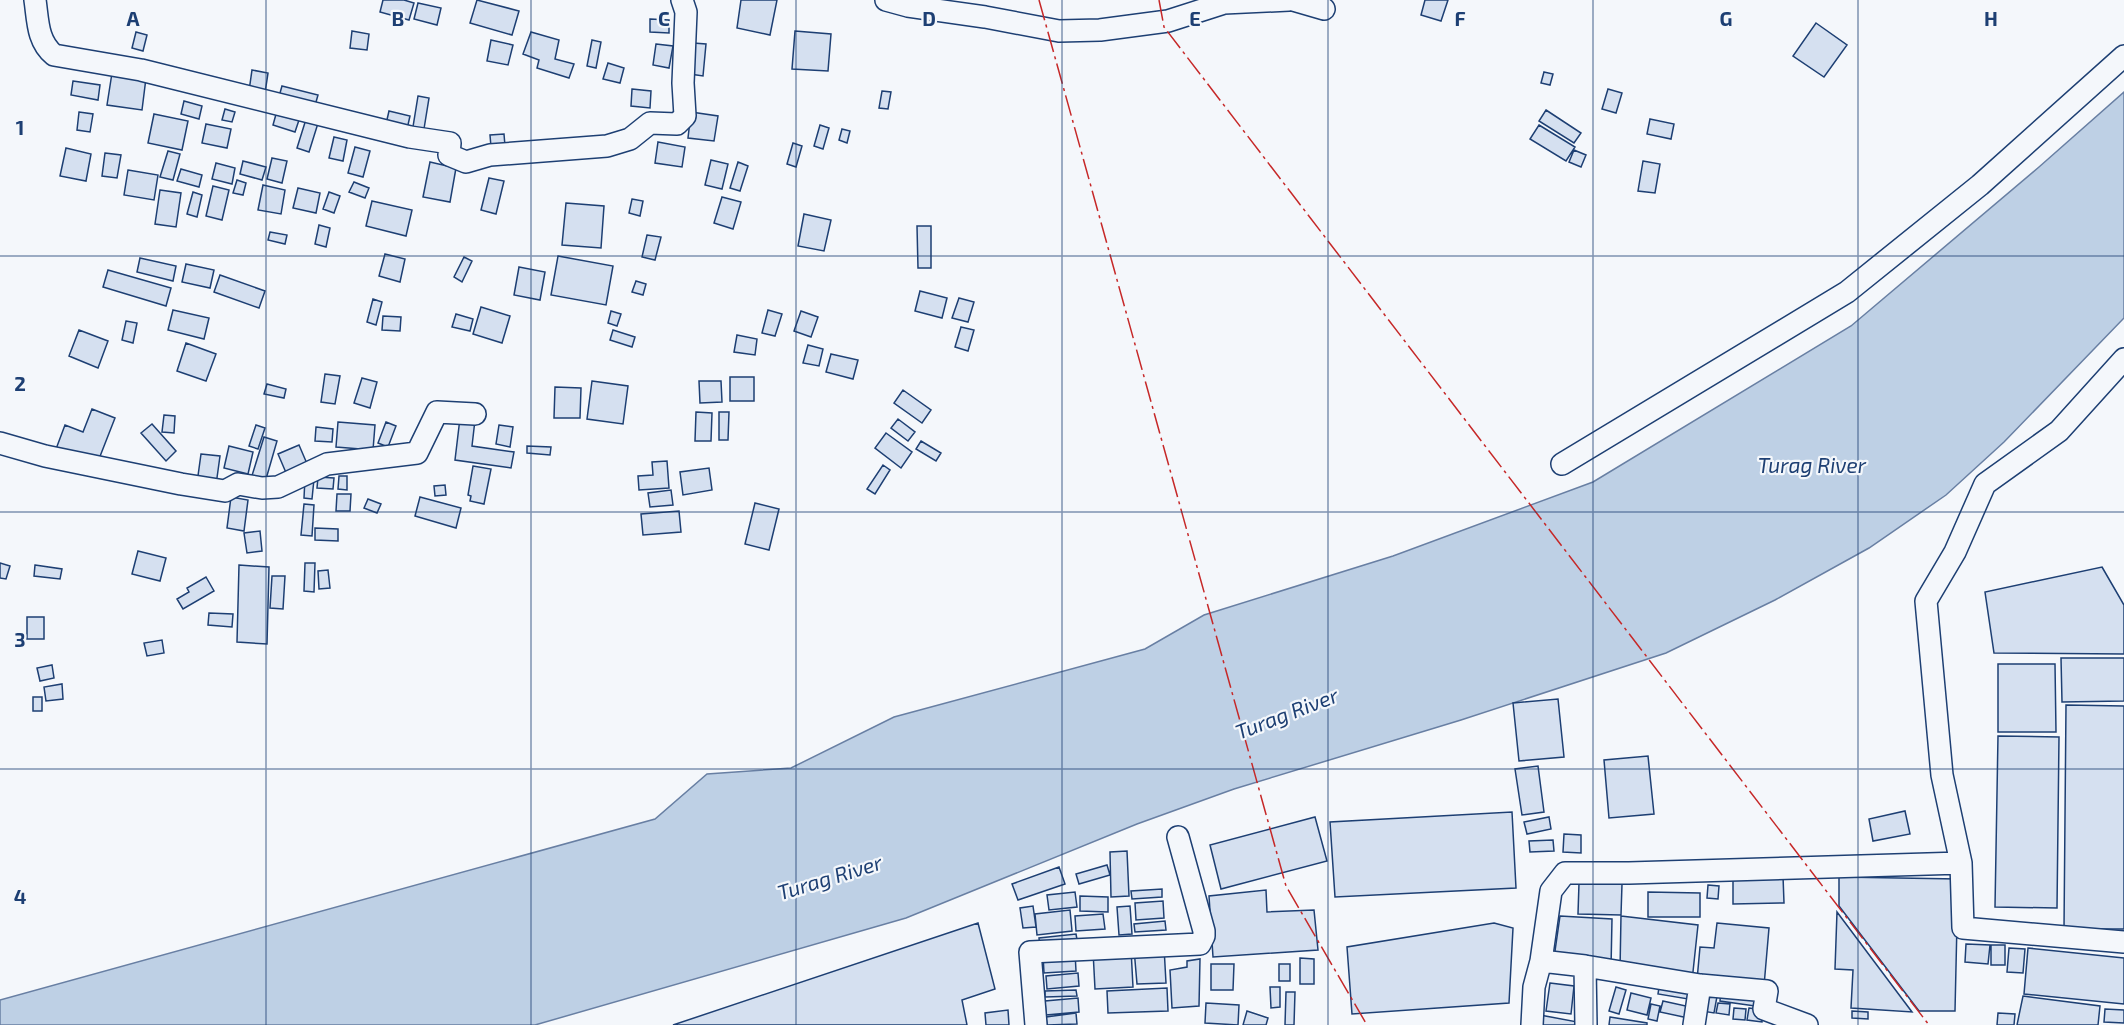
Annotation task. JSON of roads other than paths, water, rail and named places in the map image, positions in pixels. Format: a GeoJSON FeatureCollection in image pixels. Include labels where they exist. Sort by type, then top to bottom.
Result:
{"type":"FeatureCollection","features":[{"type":"Feature","properties":{"kind":"street"},"geometry":{"type":"LineString","coordinates":[[35,0],[40,37],[45,47],[54,55],[141,70],[410,137],[450,143],[449,155],[466,162],[489,155],[607,146],[630,139],[650,123],[677,124],[685,116],[683,83],[686,12],[682,0]]}},
{"type":"Feature","properties":{"kind":"street"},"geometry":{"type":"LineString","coordinates":[[886,0],[909,6],[1059,31],[1100,30],[1168,21],[1224,3],[1291,0],[1324,9]]}},
{"type":"Feature","properties":{"kind":"street"},"geometry":{"type":"LineString","coordinates":[[1562,464],[1616,429],[1847,292],[1980,185],[2124,56]]}},
{"type":"Feature","properties":{"kind":"street"},"geometry":{"type":"LineString","coordinates":[[2124,359],[2059,431],[1985,484],[1955,552],[1926,601],[1942,776],[1961,863],[1963,928],[2124,942]]}},
{"type":"Feature","properties":{"kind":"street"},"geometry":{"type":"LineString","coordinates":[[0,443],[45,456],[225,491],[238,484],[262,488],[278,487],[327,464],[417,453],[437,412],[475,414]]}},
{"type":"Feature","properties":{"kind":"street"},"geometry":{"type":"LineString","coordinates":[[1036,1025],[1030,952],[1200,944],[1204,936],[1203,931],[1178,837]]}},
{"type":"Feature","properties":{"kind":"street"},"geometry":{"type":"LineString","coordinates":[[1532,1025],[1534,987],[1541,961],[1551,891],[1565,873],[1961,863]]}},
{"type":"Feature","properties":{"kind":"street"},"geometry":{"type":"LineString","coordinates":[[1541,961],[1700,985],[1767,991],[1764,1009],[1807,1025]]}},
{"type":"Feature","properties":{"kind":"street"},"geometry":{"type":"LineString","coordinates":[[1585,966],[1586,1025]]}},
{"type":"Feature","properties":{"kind":"street"},"geometry":{"type":"LineString","coordinates":[[1694,1025],[1700,985]]}},
{"type":"Feature","properties":{"kind":"water","name":"Turag River"},"geometry":{"type":"Polygon","coordinates":[[[2124,92],[2124,318],[2004,442],[1946,495],[1869,548],[1775,600],[1666,653],[1461,720],[1234,789],[1137,824],[906,918],[535,1025],[0,1025],[0,1000],[655,819],[707,774],[791,768],[894,717],[1145,649],[1204,615],[1393,556],[1593,482],[1851,326],[2124,92]]]}}]}
